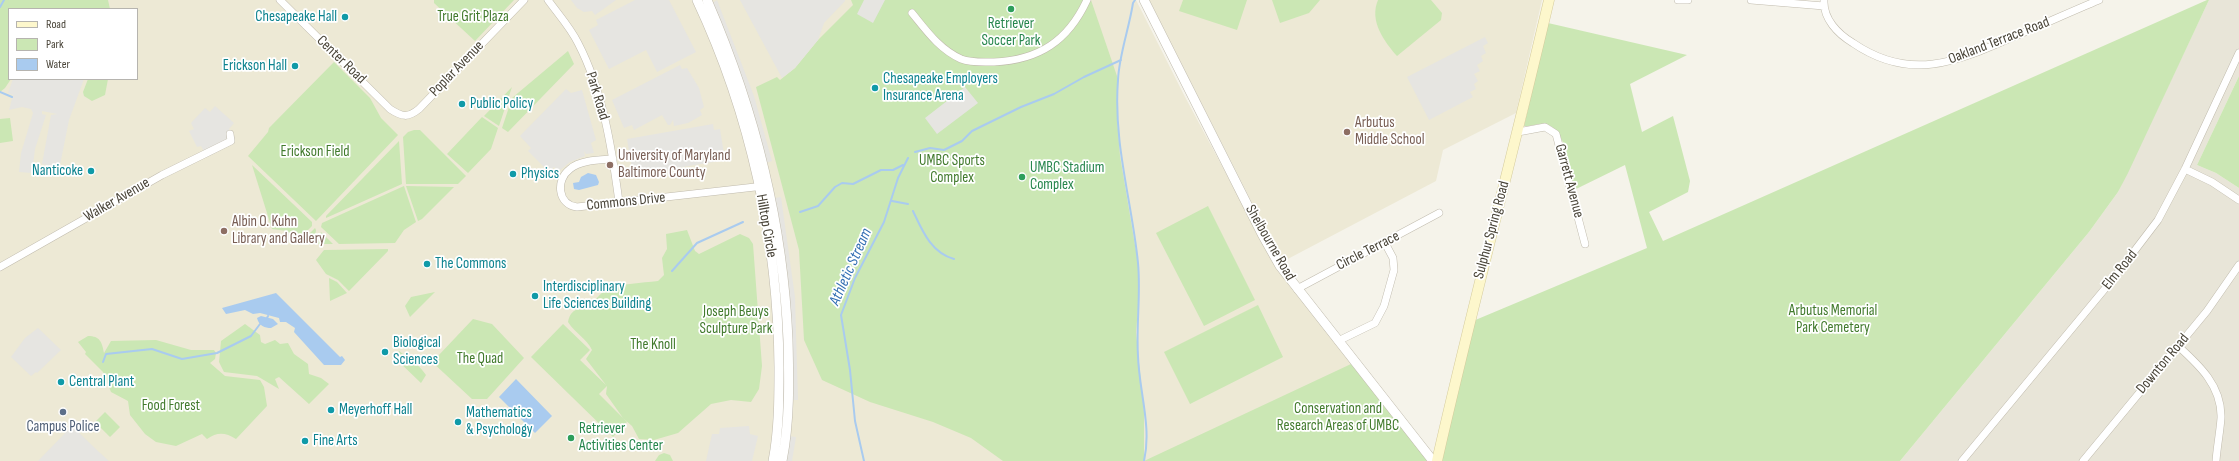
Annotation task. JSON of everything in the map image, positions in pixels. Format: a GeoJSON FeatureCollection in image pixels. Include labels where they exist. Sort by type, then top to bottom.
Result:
{"type":"FeatureCollection","features":[{"type":"Feature","properties":{"kind":"main road","name":"Sulphur Spring Road"},"geometry":{"type":"LineString","coordinates":[[1438,461],[1464,340],[1518,132],[1548,0]]}},
{"type":"Feature","properties":{"kind":"street","name":"Center Road"},"geometry":{"type":"LineString","coordinates":[[280,0],[390,109],[406,116]]}},
{"type":"Feature","properties":{"kind":"street","name":"Poplar Avenue"},"geometry":{"type":"LineString","coordinates":[[406,116],[410,116],[419,109],[524,0]]}},
{"type":"Feature","properties":{"kind":"street","name":"Park Road"},"geometry":{"type":"LineString","coordinates":[[548,0],[567,25],[585,58],[601,106],[613,159],[619,202]]}},
{"type":"Feature","properties":{"kind":"street","name":"Hilltop Circle"},"geometry":{"type":"LineString","coordinates":[[697,0],[711,31],[764,187],[779,338],[778,430],[773,461]]}},
{"type":"Feature","properties":{"kind":"street","name":"Hilltop Circle"},"geometry":{"type":"LineString","coordinates":[[707,0],[746,102],[764,187],[782,261],[787,317],[788,405],[782,461]]}},
{"type":"Feature","properties":{"kind":"street"},"geometry":{"type":"LineString","coordinates":[[912,13],[942,47],[957,57],[971,62],[1003,62],[1037,54],[1049,47],[1071,28],[1087,0]]}},
{"type":"Feature","properties":{"kind":"street","name":"Shelbourne Road"},"geometry":{"type":"LineString","coordinates":[[1144,0],[1267,244],[1297,289],[1433,461]]}},
{"type":"Feature","properties":{"kind":"street"},"geometry":{"type":"LineString","coordinates":[[1678,0],[1688,0]]}},
{"type":"Feature","properties":{"kind":"street"},"geometry":{"type":"LineString","coordinates":[[1751,0],[1824,3]]}},
{"type":"Feature","properties":{"kind":"street","name":"Oakland Terrace Road"},"geometry":{"type":"LineString","coordinates":[[1824,3],[1834,29],[1858,47],[1888,61],[1924,65],[1961,59],[2095,1]]}},
{"type":"Feature","properties":{"kind":"street","name":"Elm Road"},"geometry":{"type":"LineString","coordinates":[[1962,461],[2140,246],[2158,220],[2185,169],[2239,53]]}},
{"type":"Feature","properties":{"kind":"street","name":"Garrett Avenue"},"geometry":{"type":"LineString","coordinates":[[1518,132],[1545,127],[1556,134],[1585,244]]}},
{"type":"Feature","properties":{"kind":"street","name":"Walker Avenue"},"geometry":{"type":"LineString","coordinates":[[0,267],[162,175],[231,141],[230,134]]}},
{"type":"Feature","properties":{"kind":"street","name":"Commons Drive"},"geometry":{"type":"LineString","coordinates":[[613,159],[591,162],[570,169],[564,174],[560,188],[563,199],[568,204],[577,207],[764,187]]}},
{"type":"Feature","properties":{"kind":"street"},"geometry":{"type":"LineString","coordinates":[[2185,169],[2212,182],[2239,200]]}},
{"type":"Feature","properties":{"kind":"street","name":"Circle Terrace"},"geometry":{"type":"LineString","coordinates":[[1297,289],[1385,244],[1439,213]]}},
{"type":"Feature","properties":{"kind":"street"},"geometry":{"type":"LineString","coordinates":[[1338,341],[1375,323],[1382,310],[1394,270],[1393,258],[1385,244]]}},
{"type":"Feature","properties":{"kind":"street","name":"Downton Road"},"geometry":{"type":"LineString","coordinates":[[2083,461],[2207,311],[2239,265]]}},
{"type":"Feature","properties":{"kind":"street"},"geometry":{"type":"LineString","coordinates":[[2178,346],[2199,365],[2213,385],[2217,396],[2221,416],[2216,461]]}},
{"type":"Feature","properties":{"kind":"shaded area","name":"University of Maryland Baltimore County"},"geometry":{"type":"Polygon","coordinates":[[[0,0],[1136,0],[1184,95],[1277,269],[1427,461],[0,461],[0,0]]]}},
{"type":"Feature","properties":{"kind":"shaded area"},"geometry":{"type":"Polygon","coordinates":[[[571,0],[616,0],[595,15],[592,11],[584,12],[577,8],[571,0]]]}},
{"type":"Feature","properties":{"kind":"shaded area"},"geometry":{"type":"Polygon","coordinates":[[[635,0],[669,0],[696,52],[657,72],[646,50],[609,69],[589,30],[598,25],[596,20],[635,0]]]}},
{"type":"Feature","properties":{"kind":"shaded area"},"geometry":{"type":"Polygon","coordinates":[[[717,0],[754,96],[772,161],[766,163],[711,4],[717,0]]]}},
{"type":"Feature","properties":{"kind":"shaded area"},"geometry":{"type":"Polygon","coordinates":[[[740,0],[845,1],[824,23],[818,40],[795,68],[782,78],[740,0]]]}},
{"type":"Feature","properties":{"kind":"shaded area"},"geometry":{"type":"Polygon","coordinates":[[[864,0],[885,0],[873,23],[857,14],[864,0]]]}},
{"type":"Feature","properties":{"kind":"shaded area","name":"Arbutus Middle School"},"geometry":{"type":"Polygon","coordinates":[[[1149,0],[1542,0],[1516,113],[1443,150],[1436,181],[1282,262],[1149,0]]]}},
{"type":"Feature","properties":{"kind":"shaded area"},"geometry":{"type":"Polygon","coordinates":[[[2209,0],[2239,0],[2239,76],[2197,165],[2216,173],[2239,188],[2239,461],[1900,461],[2089,232],[2118,192],[2209,0]]]}},
{"type":"Feature","properties":{"kind":"shaded area"},"geometry":{"type":"Polygon","coordinates":[[[1485,37],[1488,43],[1483,46],[1486,53],[1481,56],[1483,61],[1477,65],[1480,71],[1474,74],[1478,81],[1474,84],[1476,89],[1470,92],[1473,97],[1429,120],[1407,77],[1485,37]]]}},
{"type":"Feature","properties":{"kind":"shaded area"},"geometry":{"type":"Polygon","coordinates":[[[680,65],[682,69],[687,68],[699,88],[704,107],[700,110],[702,115],[688,123],[674,126],[673,120],[670,125],[668,125],[662,115],[634,130],[632,125],[624,128],[612,100],[680,65]]]}},
{"type":"Feature","properties":{"kind":"shaded area"},"geometry":{"type":"Polygon","coordinates":[[[13,80],[84,80],[69,120],[60,165],[55,165],[54,167],[42,164],[51,115],[57,114],[42,111],[42,114],[46,115],[35,149],[32,173],[19,172],[21,153],[33,113],[31,109],[22,107],[9,110],[13,95],[8,93],[13,80]]]}},
{"type":"Feature","properties":{"kind":"shaded area"},"geometry":{"type":"Polygon","coordinates":[[[965,87],[978,103],[937,134],[925,118],[965,87]]]}},
{"type":"Feature","properties":{"kind":"shaded area"},"geometry":{"type":"Polygon","coordinates":[[[566,89],[571,93],[582,90],[596,140],[591,143],[594,153],[586,154],[584,151],[585,156],[570,162],[559,171],[554,167],[549,172],[528,151],[531,148],[520,136],[566,89]]]}},
{"type":"Feature","properties":{"kind":"shaded area"},"geometry":{"type":"Polygon","coordinates":[[[215,106],[234,123],[229,129],[235,138],[233,144],[207,157],[201,146],[197,147],[189,131],[194,129],[191,123],[205,108],[210,112],[215,106]]]}},
{"type":"Feature","properties":{"kind":"shaded area"},"geometry":{"type":"Polygon","coordinates":[[[713,124],[714,130],[720,129],[724,154],[719,155],[720,161],[633,175],[627,139],[713,124]]]}},
{"type":"Feature","properties":{"kind":"shaded area"},"geometry":{"type":"Polygon","coordinates":[[[781,197],[795,297],[798,400],[792,400],[781,233],[775,198],[781,197]]]}},
{"type":"Feature","properties":{"kind":"shaded area"},"geometry":{"type":"Polygon","coordinates":[[[38,328],[61,350],[37,373],[36,372],[31,376],[11,357],[25,338],[38,328]]]}},
{"type":"Feature","properties":{"kind":"shaded area"},"geometry":{"type":"Polygon","coordinates":[[[72,426],[99,452],[109,461],[38,461],[72,426]]]}},
{"type":"Feature","properties":{"kind":"shaded area"},"geometry":{"type":"Polygon","coordinates":[[[749,426],[750,434],[758,436],[752,461],[706,461],[712,434],[719,434],[720,428],[749,426]]]}},
{"type":"Feature","properties":{"kind":"shaded area"},"geometry":{"type":"Polygon","coordinates":[[[789,436],[796,437],[792,461],[785,461],[789,436]]]}},
{"type":"Feature","properties":{"kind":"green space"},"geometry":{"type":"Polygon","coordinates":[[[0,0],[108,0],[110,8],[8,8],[8,80],[10,80],[0,92],[0,0]]]}},
{"type":"Feature","properties":{"kind":"green space","name":"True Grit Plaza"},"geometry":{"type":"Polygon","coordinates":[[[434,0],[514,0],[475,41],[434,3],[434,0]]]}},
{"type":"Feature","properties":{"kind":"green space","name":"UMBC Sports Complex"},"geometry":{"type":"Polygon","coordinates":[[[851,0],[1091,0],[1118,79],[1117,118],[1120,156],[1138,263],[1139,298],[1136,332],[1144,412],[1144,461],[1003,461],[971,438],[933,422],[870,402],[822,380],[804,340],[799,250],[756,87],[777,77],[780,80],[795,68],[818,40],[853,5],[851,0]]]}},
{"type":"Feature","properties":{"kind":"green space"},"geometry":{"type":"Polygon","coordinates":[[[1183,0],[1247,0],[1237,30],[1179,11],[1183,0]]]}},
{"type":"Feature","properties":{"kind":"green space"},"geometry":{"type":"Polygon","coordinates":[[[1272,0],[1320,0],[1309,13],[1280,23],[1272,0]]]}},
{"type":"Feature","properties":{"kind":"green space"},"geometry":{"type":"Polygon","coordinates":[[[1378,0],[1431,0],[1442,13],[1441,20],[1397,56],[1387,44],[1379,30],[1375,16],[1378,0]]]}},
{"type":"Feature","properties":{"kind":"green space","name":"Arbutus Memorial Park Cemetery"},"geometry":{"type":"Polygon","coordinates":[[[2209,0],[2118,192],[2089,232],[1900,461],[1442,461],[1473,321],[1647,248],[1625,165],[1574,190],[1569,162],[1563,142],[1558,133],[1552,127],[1545,124],[1524,126],[1548,23],[1687,55],[1630,84],[1642,132],[1673,116],[1690,181],[1688,192],[1649,212],[1663,241],[2209,0]]]}},
{"type":"Feature","properties":{"kind":"green space"},"geometry":{"type":"Polygon","coordinates":[[[568,51],[574,64],[508,132],[502,128],[512,98],[568,51]]]}},
{"type":"Feature","properties":{"kind":"green space","name":"Erickson Field"},"geometry":{"type":"Polygon","coordinates":[[[334,62],[370,98],[381,118],[398,135],[316,221],[248,156],[268,132],[269,128],[334,62]]]}},
{"type":"Feature","properties":{"kind":"green space"},"geometry":{"type":"Polygon","coordinates":[[[2239,76],[2239,188],[2216,173],[2197,165],[2239,76]]]}},
{"type":"Feature","properties":{"kind":"green space"},"geometry":{"type":"Polygon","coordinates":[[[88,80],[108,80],[105,95],[92,101],[84,96],[83,92],[88,80]]]}},
{"type":"Feature","properties":{"kind":"green space"},"geometry":{"type":"Polygon","coordinates":[[[512,87],[499,126],[484,116],[512,87]]]}},
{"type":"Feature","properties":{"kind":"green space"},"geometry":{"type":"Polygon","coordinates":[[[482,117],[498,128],[491,149],[468,173],[447,154],[482,117]]]}},
{"type":"Feature","properties":{"kind":"green space"},"geometry":{"type":"Polygon","coordinates":[[[10,118],[13,141],[0,143],[0,119],[10,118]]]}},
{"type":"Feature","properties":{"kind":"green space"},"geometry":{"type":"Polygon","coordinates":[[[420,130],[466,176],[458,184],[406,184],[403,137],[408,132],[420,130]]]}},
{"type":"Feature","properties":{"kind":"green space"},"geometry":{"type":"Polygon","coordinates":[[[399,141],[402,184],[326,218],[326,216],[399,141]]]}},
{"type":"Feature","properties":{"kind":"green space"},"geometry":{"type":"Polygon","coordinates":[[[252,165],[312,222],[312,226],[297,241],[287,231],[272,229],[252,165]]]}},
{"type":"Feature","properties":{"kind":"green space"},"geometry":{"type":"Polygon","coordinates":[[[404,186],[416,222],[404,230],[395,243],[339,244],[321,227],[322,223],[404,186]]]}},
{"type":"Feature","properties":{"kind":"green space"},"geometry":{"type":"Polygon","coordinates":[[[406,186],[454,187],[422,219],[418,221],[406,186]]]}},
{"type":"Feature","properties":{"kind":"green space"},"geometry":{"type":"Polygon","coordinates":[[[1208,206],[1255,300],[1204,326],[1156,233],[1208,206]]]}},
{"type":"Feature","properties":{"kind":"green space"},"geometry":{"type":"Polygon","coordinates":[[[315,228],[314,243],[301,244],[300,243],[315,228]]]}},
{"type":"Feature","properties":{"kind":"green space","name":"The Knoll"},"geometry":{"type":"Polygon","coordinates":[[[687,230],[695,251],[699,254],[740,234],[749,238],[753,244],[762,366],[759,389],[751,402],[731,400],[711,404],[678,433],[654,440],[639,439],[632,426],[623,418],[627,422],[613,437],[531,357],[563,324],[590,350],[580,360],[606,385],[586,359],[592,350],[568,322],[569,317],[574,311],[590,304],[607,290],[626,285],[658,281],[664,275],[662,258],[667,249],[666,234],[687,230]],[[607,386],[599,394],[623,418],[606,394],[607,386]]]}},
{"type":"Feature","properties":{"kind":"green space"},"geometry":{"type":"Polygon","coordinates":[[[321,232],[333,244],[318,244],[321,232]]]}},
{"type":"Feature","properties":{"kind":"green space"},"geometry":{"type":"Polygon","coordinates":[[[388,249],[388,251],[349,291],[338,280],[326,274],[316,260],[324,250],[388,249]]]}},
{"type":"Feature","properties":{"kind":"green space"},"geometry":{"type":"Polygon","coordinates":[[[329,278],[337,282],[347,293],[330,301],[329,278]]]}},
{"type":"Feature","properties":{"kind":"green space"},"geometry":{"type":"Polygon","coordinates":[[[435,292],[410,317],[405,306],[411,297],[435,292]]]}},
{"type":"Feature","properties":{"kind":"green space"},"geometry":{"type":"Polygon","coordinates":[[[1258,305],[1283,357],[1190,404],[1164,352],[1258,305]]]}},
{"type":"Feature","properties":{"kind":"green space","name":"The Quad"},"geometry":{"type":"Polygon","coordinates":[[[473,319],[492,324],[524,358],[487,399],[472,399],[431,361],[438,356],[473,319]]]}},
{"type":"Feature","properties":{"kind":"green space"},"geometry":{"type":"Polygon","coordinates":[[[245,324],[260,335],[261,342],[265,344],[275,340],[280,344],[288,343],[294,354],[308,364],[309,374],[321,378],[329,384],[309,404],[279,377],[275,379],[279,389],[257,376],[224,372],[219,362],[221,341],[245,324]]]}},
{"type":"Feature","properties":{"kind":"green space","name":"Food Forest"},"geometry":{"type":"Polygon","coordinates":[[[88,336],[98,338],[100,340],[104,353],[111,341],[156,340],[191,350],[214,350],[216,353],[215,359],[210,363],[225,376],[260,380],[264,387],[267,406],[236,439],[225,434],[218,434],[207,439],[202,434],[176,446],[156,442],[145,434],[130,415],[128,401],[111,392],[103,372],[85,354],[86,352],[78,342],[88,336]]]}},
{"type":"Feature","properties":{"kind":"green space"},"geometry":{"type":"Polygon","coordinates":[[[399,351],[417,365],[426,375],[421,383],[395,358],[399,351]]]}},
{"type":"Feature","properties":{"kind":"green space","name":"Conservation and Research Areas of UMBC"},"geometry":{"type":"Polygon","coordinates":[[[1351,364],[1419,448],[1427,461],[1144,461],[1351,364]]]}},
{"type":"Feature","properties":{"kind":"green space"},"geometry":{"type":"Polygon","coordinates":[[[105,412],[120,427],[110,437],[95,422],[105,412]]]}},
{"type":"Feature","properties":{"kind":"green space"},"geometry":{"type":"Polygon","coordinates":[[[664,453],[670,455],[673,461],[655,461],[659,455],[664,453]]]}},
{"type":"Feature","properties":{"kind":"water"},"geometry":{"type":"Polygon","coordinates":[[[588,173],[596,175],[599,182],[598,185],[579,190],[574,189],[573,183],[579,182],[581,177],[588,173]]]}},
{"type":"Feature","properties":{"kind":"water"},"geometry":{"type":"Polygon","coordinates":[[[276,293],[340,357],[342,356],[345,360],[341,365],[324,365],[294,332],[295,328],[286,322],[280,322],[279,318],[260,313],[253,314],[245,310],[226,314],[222,308],[276,293]]]}},
{"type":"Feature","properties":{"kind":"water"},"geometry":{"type":"Polygon","coordinates":[[[261,316],[273,319],[278,324],[271,328],[264,327],[259,323],[257,318],[261,316]]]}},
{"type":"Feature","properties":{"kind":"water"},"geometry":{"type":"Polygon","coordinates":[[[516,379],[552,416],[535,433],[499,397],[516,379]]]}},
{"type":"Feature","properties":{"kind":"waterway"},"geometry":{"type":"LineString","coordinates":[[0,7],[4,0]]}},
{"type":"Feature","properties":{"kind":"waterway"},"geometry":{"type":"LineString","coordinates":[[1135,0],[1133,3],[1120,61],[1117,103],[1121,150],[1138,263],[1138,356],[1147,435],[1144,461]]}},
{"type":"Feature","properties":{"kind":"waterway"},"geometry":{"type":"LineString","coordinates":[[915,152],[930,148],[944,150],[962,141],[972,131],[1021,107],[1054,94],[1084,77],[1121,60]]}},
{"type":"Feature","properties":{"kind":"waterway"},"geometry":{"type":"LineString","coordinates":[[0,92],[12,97]]}},
{"type":"Feature","properties":{"kind":"waterway","name":"Athletic Stream"},"geometry":{"type":"LineString","coordinates":[[864,461],[855,421],[850,370],[841,315],[855,278],[884,222],[898,178],[908,158]]}},
{"type":"Feature","properties":{"kind":"waterway"},"geometry":{"type":"LineString","coordinates":[[800,212],[818,206],[835,187],[842,183],[853,184],[881,170],[893,170],[903,165]]}},
{"type":"Feature","properties":{"kind":"waterway"},"geometry":{"type":"LineString","coordinates":[[892,201],[908,204]]}},
{"type":"Feature","properties":{"kind":"waterway"},"geometry":{"type":"LineString","coordinates":[[913,211],[924,233],[933,246],[939,252],[954,259]]}},
{"type":"Feature","properties":{"kind":"waterway"},"geometry":{"type":"LineString","coordinates":[[672,271],[697,243],[743,222]]}},
{"type":"Feature","properties":{"kind":"waterway"},"geometry":{"type":"LineString","coordinates":[[103,362],[106,354],[152,349],[182,359],[217,353],[251,336],[260,324]]}},
{"type":"Feature","properties":{"kind":"place","name":"Retriever Soccer Park"},"geometry":{"type":"Point","coordinates":[1011,9]}},
{"type":"Feature","properties":{"kind":"place","name":"Chesapeake Hall"},"geometry":{"type":"Point","coordinates":[345,17]}},
{"type":"Feature","properties":{"kind":"place","name":"Erickson Hall"},"geometry":{"type":"Point","coordinates":[295,66]}},
{"type":"Feature","properties":{"kind":"place","name":"Chesapeake Employers Insurance Arena"},"geometry":{"type":"Point","coordinates":[875,88]}},
{"type":"Feature","properties":{"kind":"place","name":"Public Policy"},"geometry":{"type":"Point","coordinates":[462,104]}},
{"type":"Feature","properties":{"kind":"place","name":"Arbutus Middle School"},"geometry":{"type":"Point","coordinates":[1347,132]}},
{"type":"Feature","properties":{"kind":"place","name":"University of Maryland Baltimore County"},"geometry":{"type":"Point","coordinates":[610,165]}},
{"type":"Feature","properties":{"kind":"place","name":"Nanticoke"},"geometry":{"type":"Point","coordinates":[91,171]}},
{"type":"Feature","properties":{"kind":"place","name":"Physics"},"geometry":{"type":"Point","coordinates":[513,174]}},
{"type":"Feature","properties":{"kind":"place","name":"UMBC Stadium Complex"},"geometry":{"type":"Point","coordinates":[1022,177]}},
{"type":"Feature","properties":{"kind":"place","name":"Albin O. Kuhn Library and Gallery"},"geometry":{"type":"Point","coordinates":[224,231]}},
{"type":"Feature","properties":{"kind":"place","name":"The Commons"},"geometry":{"type":"Point","coordinates":[427,264]}},
{"type":"Feature","properties":{"kind":"place","name":"Interdisciplinary Life Sciences Building"},"geometry":{"type":"Point","coordinates":[535,296]}},
{"type":"Feature","properties":{"kind":"place","name":"Biological Sciences"},"geometry":{"type":"Point","coordinates":[385,352]}},
{"type":"Feature","properties":{"kind":"place","name":"Central Plant"},"geometry":{"type":"Point","coordinates":[61,382]}},
{"type":"Feature","properties":{"kind":"place","name":"Meyerhoff Hall"},"geometry":{"type":"Point","coordinates":[331,410]}},
{"type":"Feature","properties":{"kind":"place","name":"Campus Police"},"geometry":{"type":"Point","coordinates":[63,412]}},
{"type":"Feature","properties":{"kind":"place","name":"Mathematics & Psychology"},"geometry":{"type":"Point","coordinates":[458,422]}},
{"type":"Feature","properties":{"kind":"place","name":"Retriever Activities Center"},"geometry":{"type":"Point","coordinates":[571,438]}},
{"type":"Feature","properties":{"kind":"place","name":"Fine Arts"},"geometry":{"type":"Point","coordinates":[305,441]}},
{"type":"Feature","properties":{"kind":"park label","name":"Joseph Beuys Sculpture Park"},"geometry":{"type":"Point","coordinates":[736,320]}}]}
